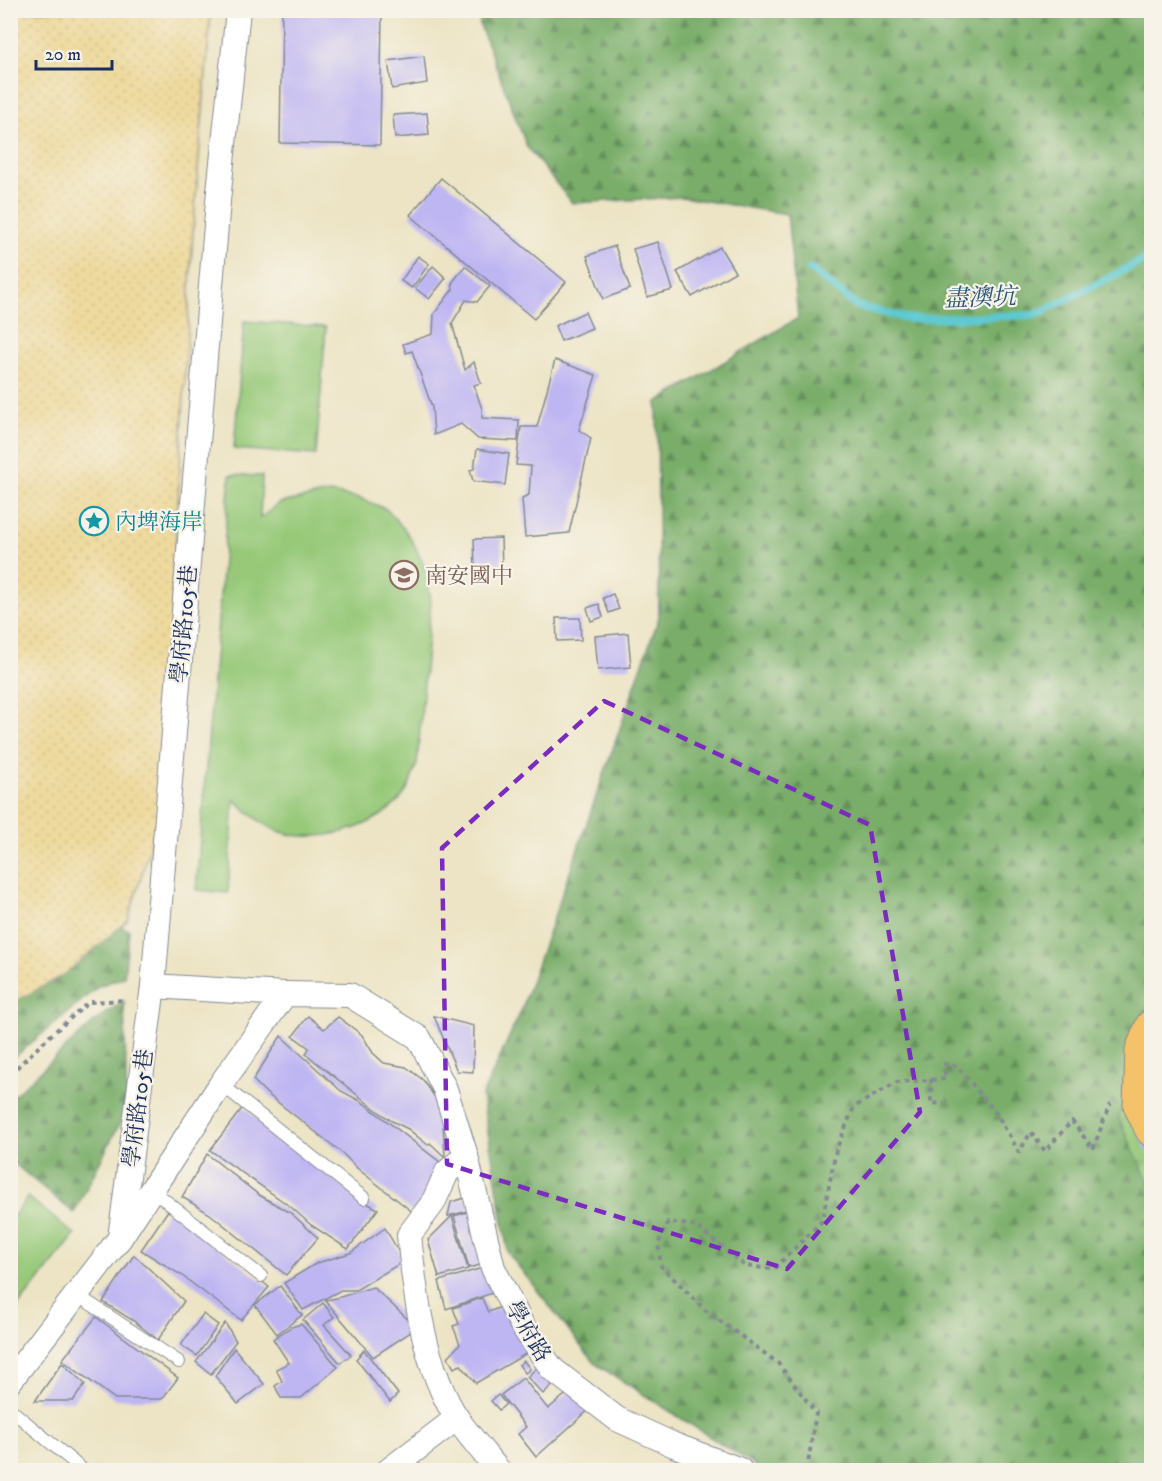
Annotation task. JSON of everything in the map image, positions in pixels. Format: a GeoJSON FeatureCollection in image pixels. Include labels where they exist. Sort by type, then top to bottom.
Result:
{"type":"FeatureCollection","features":[{"type":"Feature","properties":{"kind":"main road"},"geometry":{"type":"LineString","coordinates":[[1152,1026],[1142,1050],[1140,1105],[1152,1130]]}},
{"type":"Feature","properties":{"kind":"street","name":"學府路105巷"},"geometry":{"type":"LineString","coordinates":[[120,1238],[152,993],[218,201],[238,10]]}},
{"type":"Feature","properties":{"kind":"street","name":"學府路"},"geometry":{"type":"LineString","coordinates":[[152,993],[350,995],[418,1038],[445,1089],[466,1156],[493,1268],[522,1325],[552,1369],[617,1419],[674,1445],[740,1470]]}},
{"type":"Feature","properties":{"kind":"street"},"geometry":{"type":"LineString","coordinates":[[10,1381],[120,1238],[221,1084],[285,994]]}},
{"type":"Feature","properties":{"kind":"street"},"geometry":{"type":"LineString","coordinates":[[466,1156],[447,1172],[433,1203],[409,1235],[414,1289],[434,1371],[458,1418],[498,1470]]}},
{"type":"Feature","properties":{"kind":"street"},"geometry":{"type":"LineString","coordinates":[[389,1470],[458,1418]]}},
{"type":"Feature","properties":{"kind":"lane"},"geometry":{"type":"LineString","coordinates":[[221,1084],[364,1198]]}},
{"type":"Feature","properties":{"kind":"lane"},"geometry":{"type":"LineString","coordinates":[[152,1190],[261,1276]]}},
{"type":"Feature","properties":{"kind":"lane"},"geometry":{"type":"LineString","coordinates":[[77,1294],[179,1362]]}},
{"type":"Feature","properties":{"kind":"lane"},"geometry":{"type":"LineString","coordinates":[[10,1409],[83,1470]]}},
{"type":"Feature","properties":{"kind":"path"},"geometry":{"type":"LineString","coordinates":[[10,1074],[89,1002],[152,993]]}},
{"type":"Feature","properties":{"kind":"path"},"geometry":{"type":"LineString","coordinates":[[807,1470],[816,1413],[778,1364],[705,1310],[661,1266],[658,1244],[668,1222],[696,1226],[745,1266],[774,1269],[822,1221],[836,1150],[854,1107],[897,1082],[945,1079],[945,1064],[957,1066],[996,1113],[1019,1152],[1031,1132],[1045,1151],[1072,1121],[1093,1149],[1112,1099]]}},
{"type":"Feature","properties":{"kind":"path"},"geometry":{"type":"LineString","coordinates":[[931,1079],[931,1104],[944,1104]]}},
{"type":"Feature","properties":{"kind":"highlighted area"},"geometry":{"type":"Polygon","coordinates":[[[604,701],[870,825],[920,1112],[787,1269],[447,1164],[442,848],[604,701]]]}},
{"type":"Feature","properties":{"kind":"green space"},"geometry":{"type":"Polygon","coordinates":[[[479,11],[1151,11],[1151,1470],[762,1470],[594,1363],[508,1253],[482,1096],[521,1011],[659,617],[657,402],[798,318],[787,214],[682,197],[572,203],[527,147],[480,25],[479,11]]]}},
{"type":"Feature","properties":{"kind":"green space"},"geometry":{"type":"Polygon","coordinates":[[[244,321],[326,327],[316,455],[234,449],[244,321]]]}},
{"type":"Feature","properties":{"kind":"green space"},"geometry":{"type":"Polygon","coordinates":[[[230,475],[262,476],[260,518],[280,503],[329,493],[359,498],[386,509],[405,530],[415,546],[425,569],[431,600],[417,764],[407,790],[382,815],[365,824],[327,835],[308,836],[290,834],[268,826],[252,816],[234,799],[228,893],[196,890],[230,475]]]}},
{"type":"Feature","properties":{"kind":"green space"},"geometry":{"type":"Polygon","coordinates":[[[80,908],[129,930],[124,977],[99,986],[11,1060],[10,933],[80,908]]]}},
{"type":"Feature","properties":{"kind":"green space"},"geometry":{"type":"Polygon","coordinates":[[[124,1001],[127,1109],[74,1213],[11,1161],[11,1098],[95,1021],[124,1001]]]}},
{"type":"Feature","properties":{"kind":"green space"},"geometry":{"type":"Polygon","coordinates":[[[1151,1045],[1151,1187],[1118,1117],[1151,1045]]]}},
{"type":"Feature","properties":{"kind":"green space"},"geometry":{"type":"Polygon","coordinates":[[[28,1197],[75,1235],[11,1315],[11,1219],[28,1197]]]}},
{"type":"Feature","properties":{"kind":"sand","name":"內埤海岸"},"geometry":{"type":"Polygon","coordinates":[[[11,11],[211,11],[193,231],[161,811],[128,920],[64,975],[11,1004],[11,11]]]}},
{"type":"Feature","properties":{"kind":"building"},"geometry":{"type":"Polygon","coordinates":[[[282,10],[382,10],[380,145],[280,143],[282,10]]]}},
{"type":"Feature","properties":{"kind":"building"},"geometry":{"type":"Polygon","coordinates":[[[424,56],[427,83],[392,89],[388,61],[424,56]]]}},
{"type":"Feature","properties":{"kind":"building"},"geometry":{"type":"Polygon","coordinates":[[[427,113],[429,135],[395,138],[393,115],[427,113]]]}},
{"type":"Feature","properties":{"kind":"building"},"geometry":{"type":"Polygon","coordinates":[[[441,178],[566,282],[534,319],[410,215],[441,178]]]}},
{"type":"Feature","properties":{"kind":"building"},"geometry":{"type":"Polygon","coordinates":[[[658,242],[673,290],[647,297],[633,249],[658,242]]]}},
{"type":"Feature","properties":{"kind":"building"},"geometry":{"type":"Polygon","coordinates":[[[615,246],[630,289],[603,299],[587,256],[615,246]]]}},
{"type":"Feature","properties":{"kind":"building"},"geometry":{"type":"Polygon","coordinates":[[[720,247],[735,272],[692,297],[677,272],[720,247]]]}},
{"type":"Feature","properties":{"kind":"building"},"geometry":{"type":"Polygon","coordinates":[[[418,256],[429,264],[412,288],[401,281],[418,256]]]}},
{"type":"Feature","properties":{"kind":"building"},"geometry":{"type":"Polygon","coordinates":[[[433,266],[446,278],[429,299],[415,288],[433,266]]]}},
{"type":"Feature","properties":{"kind":"building"},"geometry":{"type":"Polygon","coordinates":[[[465,266],[490,286],[477,302],[466,300],[452,323],[465,370],[474,362],[481,383],[474,385],[482,409],[482,418],[519,420],[518,441],[478,439],[461,424],[434,435],[432,407],[412,351],[406,353],[403,344],[433,334],[434,314],[453,289],[452,283],[465,266]]]}},
{"type":"Feature","properties":{"kind":"building"},"geometry":{"type":"Polygon","coordinates":[[[585,312],[592,328],[561,341],[555,326],[585,312]]]}},
{"type":"Feature","properties":{"kind":"building"},"geometry":{"type":"Polygon","coordinates":[[[555,360],[596,375],[579,430],[591,438],[569,533],[525,537],[522,498],[529,495],[531,466],[516,465],[521,427],[537,427],[555,360]]]}},
{"type":"Feature","properties":{"kind":"building"},"geometry":{"type":"Polygon","coordinates":[[[477,449],[509,454],[505,485],[473,481],[470,470],[474,469],[477,449]]]}},
{"type":"Feature","properties":{"kind":"building"},"geometry":{"type":"Polygon","coordinates":[[[501,538],[502,569],[475,569],[474,539],[501,538]]]}},
{"type":"Feature","properties":{"kind":"building"},"geometry":{"type":"Polygon","coordinates":[[[613,594],[619,609],[609,613],[603,598],[613,594]]]}},
{"type":"Feature","properties":{"kind":"building"},"geometry":{"type":"Polygon","coordinates":[[[599,604],[603,617],[591,621],[587,608],[599,604]]]}},
{"type":"Feature","properties":{"kind":"building"},"geometry":{"type":"Polygon","coordinates":[[[556,618],[580,618],[581,640],[557,641],[556,618]]]}},
{"type":"Feature","properties":{"kind":"building"},"geometry":{"type":"Polygon","coordinates":[[[628,633],[631,667],[598,670],[595,636],[628,633]]]}},
{"type":"Feature","properties":{"kind":"building"},"geometry":{"type":"Polygon","coordinates":[[[308,1016],[324,1029],[338,1017],[362,1035],[373,1053],[384,1063],[406,1067],[423,1080],[448,1116],[443,1123],[445,1157],[430,1143],[428,1145],[408,1129],[375,1109],[306,1054],[309,1048],[293,1036],[308,1016]]]}},
{"type":"Feature","properties":{"kind":"building"},"geometry":{"type":"Polygon","coordinates":[[[434,1016],[474,1026],[473,1072],[457,1071],[434,1016]]]}},
{"type":"Feature","properties":{"kind":"building"},"geometry":{"type":"Polygon","coordinates":[[[281,1036],[341,1091],[362,1102],[458,1176],[424,1221],[358,1169],[341,1152],[266,1093],[253,1080],[281,1036]]]}},
{"type":"Feature","properties":{"kind":"building"},"geometry":{"type":"Polygon","coordinates":[[[243,1107],[359,1199],[378,1209],[348,1249],[311,1225],[291,1207],[210,1150],[243,1107]]]}},
{"type":"Feature","properties":{"kind":"building"},"geometry":{"type":"Polygon","coordinates":[[[1152,1121],[1152,1161],[1133,1123],[1152,1121]]]}},
{"type":"Feature","properties":{"kind":"building"},"geometry":{"type":"Polygon","coordinates":[[[207,1154],[259,1195],[291,1213],[318,1238],[286,1275],[210,1214],[182,1197],[207,1154]]]}},
{"type":"Feature","properties":{"kind":"building"},"geometry":{"type":"Polygon","coordinates":[[[468,1197],[472,1210],[448,1216],[451,1202],[468,1197]]]}},
{"type":"Feature","properties":{"kind":"building"},"geometry":{"type":"Polygon","coordinates":[[[169,1209],[269,1287],[241,1320],[181,1275],[141,1250],[169,1209]]]}},
{"type":"Feature","properties":{"kind":"building"},"geometry":{"type":"Polygon","coordinates":[[[471,1211],[487,1263],[469,1268],[454,1216],[471,1211]]]}},
{"type":"Feature","properties":{"kind":"building"},"geometry":{"type":"Polygon","coordinates":[[[452,1216],[468,1269],[439,1277],[428,1240],[452,1216]]]}},
{"type":"Feature","properties":{"kind":"building"},"geometry":{"type":"Polygon","coordinates":[[[385,1228],[404,1261],[356,1290],[341,1290],[303,1310],[284,1283],[317,1263],[350,1253],[385,1228]]]}},
{"type":"Feature","properties":{"kind":"building"},"geometry":{"type":"Polygon","coordinates":[[[134,1255],[184,1301],[158,1340],[134,1321],[103,1302],[134,1255]]]}},
{"type":"Feature","properties":{"kind":"building"},"geometry":{"type":"Polygon","coordinates":[[[489,1266],[498,1291],[446,1309],[439,1281],[489,1266]]]}},
{"type":"Feature","properties":{"kind":"building"},"geometry":{"type":"Polygon","coordinates":[[[280,1286],[302,1315],[277,1334],[255,1305],[280,1286]]]}},
{"type":"Feature","properties":{"kind":"building"},"geometry":{"type":"Polygon","coordinates":[[[373,1287],[417,1328],[373,1357],[325,1300],[373,1287]]]}},
{"type":"Feature","properties":{"kind":"building"},"geometry":{"type":"Polygon","coordinates":[[[482,1298],[488,1312],[512,1303],[534,1349],[476,1383],[461,1365],[454,1368],[448,1357],[460,1344],[453,1326],[459,1324],[453,1308],[482,1298]]]}},
{"type":"Feature","properties":{"kind":"building"},"geometry":{"type":"Polygon","coordinates":[[[323,1303],[334,1317],[324,1325],[351,1355],[340,1363],[303,1320],[323,1303]]]}},
{"type":"Feature","properties":{"kind":"building"},"geometry":{"type":"Polygon","coordinates":[[[203,1314],[218,1325],[197,1356],[181,1345],[203,1314]]]}},
{"type":"Feature","properties":{"kind":"building"},"geometry":{"type":"Polygon","coordinates":[[[96,1317],[178,1378],[162,1399],[115,1399],[62,1360],[96,1317]]]}},
{"type":"Feature","properties":{"kind":"building"},"geometry":{"type":"Polygon","coordinates":[[[225,1323],[236,1341],[211,1374],[196,1362],[225,1323]]]}},
{"type":"Feature","properties":{"kind":"building"},"geometry":{"type":"Polygon","coordinates":[[[301,1324],[338,1367],[301,1398],[281,1398],[275,1386],[282,1381],[276,1369],[289,1363],[273,1339],[291,1327],[301,1324]]]}},
{"type":"Feature","properties":{"kind":"building"},"geometry":{"type":"Polygon","coordinates":[[[234,1348],[264,1384],[238,1404],[215,1376],[234,1348]]]}},
{"type":"Feature","properties":{"kind":"building"},"geometry":{"type":"Polygon","coordinates":[[[364,1350],[398,1394],[390,1402],[356,1359],[364,1350]]]}},
{"type":"Feature","properties":{"kind":"building"},"geometry":{"type":"Polygon","coordinates":[[[524,1361],[530,1369],[525,1373],[519,1365],[524,1361]]]}},
{"type":"Feature","properties":{"kind":"building"},"geometry":{"type":"Polygon","coordinates":[[[62,1363],[85,1384],[73,1401],[35,1401],[62,1363]]]}},
{"type":"Feature","properties":{"kind":"building"},"geometry":{"type":"Polygon","coordinates":[[[542,1363],[558,1379],[543,1394],[527,1377],[542,1363]]]}},
{"type":"Feature","properties":{"kind":"building"},"geometry":{"type":"Polygon","coordinates":[[[523,1378],[548,1409],[571,1390],[592,1407],[536,1457],[518,1434],[526,1427],[501,1395],[523,1378]]]}},
{"type":"Feature","properties":{"kind":"building"},"geometry":{"type":"Polygon","coordinates":[[[498,1395],[506,1404],[499,1410],[491,1401],[498,1395]]]}},
{"type":"Feature","properties":{"kind":"waterway","name":"盡澳坑"},"geometry":{"type":"LineString","coordinates":[[810,269],[857,306],[910,319],[1035,315],[1152,256]]}},
{"type":"Feature","properties":{"kind":"place","name":"內埤海岸"},"geometry":{"type":"Point","coordinates":[94,521]}},
{"type":"Feature","properties":{"kind":"place","name":"南安國中"},"geometry":{"type":"Point","coordinates":[404,575]}}]}
